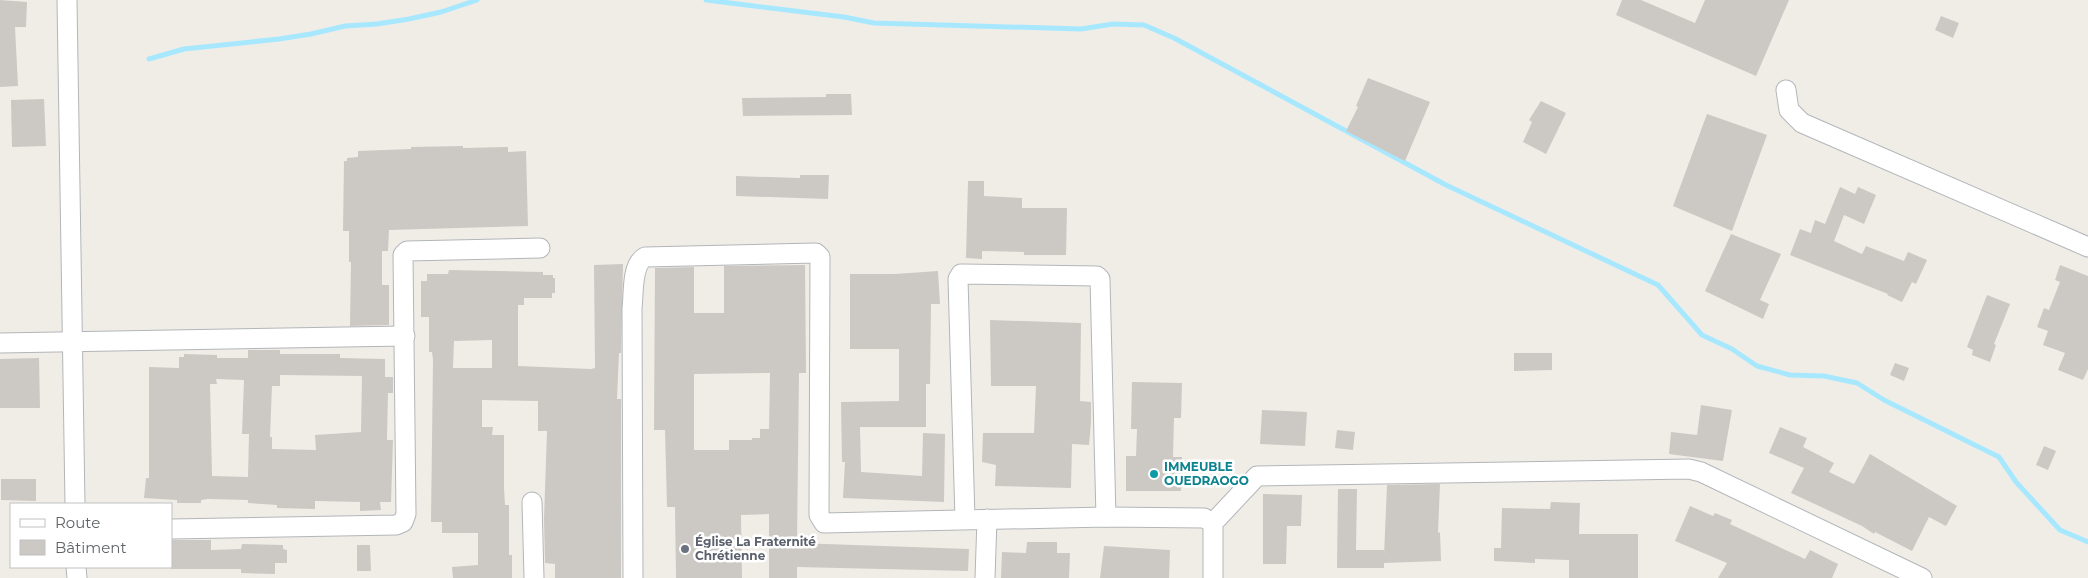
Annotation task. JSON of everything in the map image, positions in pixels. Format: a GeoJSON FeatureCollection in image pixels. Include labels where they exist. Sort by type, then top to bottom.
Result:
{"type":"FeatureCollection","features":[{"type":"Feature","properties":{"kind":"street"},"geometry":{"type":"LineString","coordinates":[[67,0],[75,503]]}},
{"type":"Feature","properties":{"kind":"street"},"geometry":{"type":"LineString","coordinates":[[1786,90],[1789,110],[1802,123],[2088,247]]}},
{"type":"Feature","properties":{"kind":"street"},"geometry":{"type":"LineString","coordinates":[[172,529],[396,525],[403,522],[406,514],[403,255],[407,252],[540,248]]}},
{"type":"Feature","properties":{"kind":"street"},"geometry":{"type":"LineString","coordinates":[[634,578],[632,308],[636,268],[640,260],[645,258],[816,253],[822,261],[820,519],[824,523],[1106,517],[1204,518],[1213,523]]}},
{"type":"Feature","properties":{"kind":"street"},"geometry":{"type":"LineString","coordinates":[[965,519],[958,279],[962,274],[1097,276],[1100,279],[1106,517]]}},
{"type":"Feature","properties":{"kind":"street"},"geometry":{"type":"LineString","coordinates":[[0,343],[405,336]]}},
{"type":"Feature","properties":{"kind":"street"},"geometry":{"type":"LineString","coordinates":[[1213,578],[1213,523],[1253,479],[1264,475],[1690,469],[1701,472],[1922,578]]}},
{"type":"Feature","properties":{"kind":"street"},"geometry":{"type":"LineString","coordinates":[[532,502],[534,578]]}},
{"type":"Feature","properties":{"kind":"street"},"geometry":{"type":"LineString","coordinates":[[986,578],[987,519]]}},
{"type":"Feature","properties":{"kind":"building"},"geometry":{"type":"Polygon","coordinates":[[[0,0],[27,2],[26,27],[15,27],[18,86],[0,87],[0,0]]]}},
{"type":"Feature","properties":{"kind":"building"},"geometry":{"type":"Polygon","coordinates":[[[1622,0],[1641,0],[1695,23],[1705,0],[1789,0],[1756,76],[1616,15],[1622,0]]]}},
{"type":"Feature","properties":{"kind":"building"},"geometry":{"type":"Polygon","coordinates":[[[1941,16],[1959,23],[1953,38],[1935,30],[1941,16]]]}},
{"type":"Feature","properties":{"kind":"building"},"geometry":{"type":"Polygon","coordinates":[[[1368,78],[1430,102],[1405,161],[1346,131],[1358,107],[1356,106],[1368,78]]]}},
{"type":"Feature","properties":{"kind":"building"},"geometry":{"type":"Polygon","coordinates":[[[826,94],[851,94],[852,115],[743,116],[742,98],[826,97],[826,94]]]}},
{"type":"Feature","properties":{"kind":"building"},"geometry":{"type":"Polygon","coordinates":[[[44,99],[46,146],[12,147],[11,100],[44,99]]]}},
{"type":"Feature","properties":{"kind":"building"},"geometry":{"type":"Polygon","coordinates":[[[1541,101],[1566,113],[1546,154],[1523,142],[1532,122],[1529,120],[1541,101]]]}},
{"type":"Feature","properties":{"kind":"building"},"geometry":{"type":"Polygon","coordinates":[[[1707,114],[1767,135],[1732,231],[1673,206],[1707,114]]]}},
{"type":"Feature","properties":{"kind":"building"},"geometry":{"type":"Polygon","coordinates":[[[463,146],[463,148],[508,147],[508,152],[526,151],[528,226],[389,230],[388,251],[382,251],[382,285],[389,285],[389,325],[350,326],[351,262],[349,262],[349,231],[343,231],[344,161],[347,161],[347,158],[358,157],[358,151],[463,146]]]}},
{"type":"Feature","properties":{"kind":"building"},"geometry":{"type":"Polygon","coordinates":[[[800,175],[829,175],[828,199],[736,196],[736,176],[800,178],[800,175]]]}},
{"type":"Feature","properties":{"kind":"building"},"geometry":{"type":"Polygon","coordinates":[[[968,181],[984,181],[984,196],[1022,198],[1022,208],[1067,208],[1066,255],[1024,255],[1024,252],[982,251],[982,259],[966,258],[968,181]]]}},
{"type":"Feature","properties":{"kind":"building"},"geometry":{"type":"Polygon","coordinates":[[[1840,187],[1855,194],[1858,187],[1876,195],[1864,224],[1844,215],[1834,241],[1862,254],[1866,246],[1904,261],[1908,252],[1927,260],[1916,284],[1912,282],[1902,302],[1888,294],[1790,255],[1800,229],[1811,233],[1815,220],[1825,224],[1840,187]]]}},
{"type":"Feature","properties":{"kind":"building"},"geometry":{"type":"Polygon","coordinates":[[[1731,234],[1781,254],[1760,300],[1769,304],[1763,319],[1705,291],[1731,234]]]}},
{"type":"Feature","properties":{"kind":"building"},"geometry":{"type":"Polygon","coordinates":[[[623,264],[621,353],[619,353],[617,399],[621,399],[621,578],[555,578],[555,564],[545,563],[544,519],[547,431],[538,431],[538,401],[482,400],[482,427],[493,427],[492,435],[504,435],[504,488],[505,505],[509,505],[509,555],[512,555],[512,578],[453,578],[452,567],[478,565],[478,533],[442,533],[442,522],[431,522],[433,360],[432,352],[429,352],[429,317],[421,317],[421,281],[427,281],[427,274],[448,274],[449,270],[543,272],[543,275],[553,275],[553,278],[555,278],[555,293],[552,293],[552,298],[524,298],[524,305],[518,305],[518,366],[591,369],[595,368],[594,265],[623,264]],[[492,340],[454,341],[453,368],[492,368],[492,340]]]}},
{"type":"Feature","properties":{"kind":"building"},"geometry":{"type":"Polygon","coordinates":[[[805,265],[806,373],[799,373],[797,543],[969,549],[968,571],[797,567],[797,578],[769,578],[769,514],[741,515],[742,578],[676,578],[675,507],[667,507],[665,430],[654,430],[655,268],[694,267],[694,313],[724,313],[724,266],[805,265]],[[770,373],[694,374],[694,450],[729,450],[729,440],[760,438],[760,429],[769,429],[770,373]]]}},
{"type":"Feature","properties":{"kind":"building"},"geometry":{"type":"Polygon","coordinates":[[[2060,265],[2088,276],[2088,369],[2083,380],[2058,370],[2065,353],[2043,345],[2048,331],[2037,327],[2044,308],[2049,310],[2060,282],[2055,280],[2060,265]]]}},
{"type":"Feature","properties":{"kind":"building"},"geometry":{"type":"Polygon","coordinates":[[[938,271],[940,304],[931,304],[930,384],[926,384],[926,427],[860,427],[861,472],[922,476],[923,433],[945,434],[944,502],[843,498],[845,462],[842,462],[841,402],[899,401],[899,349],[850,349],[850,274],[895,274],[938,271]]]}},
{"type":"Feature","properties":{"kind":"building"},"geometry":{"type":"Polygon","coordinates":[[[1987,295],[2010,304],[1994,344],[1996,345],[1990,362],[1972,355],[1973,350],[1967,347],[1987,295]]]}},
{"type":"Feature","properties":{"kind":"building"},"geometry":{"type":"Polygon","coordinates":[[[990,320],[1081,323],[1080,401],[1091,402],[1091,422],[1089,445],[1072,444],[1071,488],[995,486],[996,465],[982,462],[983,433],[1034,433],[1036,386],[991,386],[990,320]]]}},
{"type":"Feature","properties":{"kind":"building"},"geometry":{"type":"Polygon","coordinates":[[[248,350],[280,350],[280,354],[340,354],[340,358],[385,359],[385,377],[393,377],[393,393],[388,393],[387,440],[393,440],[391,502],[380,502],[381,510],[360,511],[360,502],[315,501],[315,509],[277,508],[277,505],[248,503],[248,500],[208,499],[201,500],[201,503],[177,503],[177,500],[144,498],[146,478],[149,478],[149,367],[179,368],[179,357],[184,357],[184,354],[217,355],[217,358],[248,358],[248,350]],[[280,375],[280,386],[272,386],[270,437],[272,437],[272,449],[316,450],[315,435],[361,432],[362,376],[280,375]],[[216,379],[217,384],[210,384],[212,476],[248,477],[249,434],[242,434],[244,380],[216,379]]]}},
{"type":"Feature","properties":{"kind":"building"},"geometry":{"type":"Polygon","coordinates":[[[1514,353],[1552,353],[1552,370],[1514,371],[1514,353]]]}},
{"type":"Feature","properties":{"kind":"building"},"geometry":{"type":"Polygon","coordinates":[[[39,358],[40,408],[0,408],[0,359],[39,358]]]}},
{"type":"Feature","properties":{"kind":"building"},"geometry":{"type":"Polygon","coordinates":[[[1895,363],[1909,368],[1904,381],[1890,375],[1895,363]]]}},
{"type":"Feature","properties":{"kind":"building"},"geometry":{"type":"Polygon","coordinates":[[[1132,382],[1182,383],[1181,418],[1174,418],[1173,457],[1182,457],[1181,491],[1126,491],[1126,456],[1136,456],[1137,429],[1131,429],[1132,382]]]}},
{"type":"Feature","properties":{"kind":"building"},"geometry":{"type":"Polygon","coordinates":[[[1701,405],[1732,410],[1723,461],[1669,454],[1671,432],[1697,435],[1701,405]]]}},
{"type":"Feature","properties":{"kind":"building"},"geometry":{"type":"Polygon","coordinates":[[[1262,410],[1307,412],[1305,446],[1260,444],[1262,410]]]}},
{"type":"Feature","properties":{"kind":"building"},"geometry":{"type":"Polygon","coordinates":[[[1780,427],[1807,438],[1803,447],[1834,463],[1829,472],[1854,484],[1870,454],[1957,506],[1946,526],[1929,517],[1912,551],[1791,493],[1804,468],[1769,453],[1780,427]]]}},
{"type":"Feature","properties":{"kind":"building"},"geometry":{"type":"Polygon","coordinates":[[[1337,430],[1355,432],[1353,450],[1335,448],[1337,430]]]}},
{"type":"Feature","properties":{"kind":"building"},"geometry":{"type":"Polygon","coordinates":[[[2044,446],[2056,451],[2048,470],[2036,465],[2044,446]]]}},
{"type":"Feature","properties":{"kind":"building"},"geometry":{"type":"Polygon","coordinates":[[[1,479],[36,479],[36,501],[1,500],[1,479]]]}},
{"type":"Feature","properties":{"kind":"building"},"geometry":{"type":"Polygon","coordinates":[[[1440,484],[1438,533],[1440,532],[1441,561],[1384,563],[1384,568],[1337,568],[1338,489],[1357,489],[1356,550],[1384,550],[1384,556],[1387,485],[1440,484]]]}},
{"type":"Feature","properties":{"kind":"building"},"geometry":{"type":"Polygon","coordinates":[[[1263,494],[1302,495],[1301,526],[1287,526],[1286,564],[1263,564],[1263,494]]]}},
{"type":"Feature","properties":{"kind":"building"},"geometry":{"type":"Polygon","coordinates":[[[1551,502],[1580,503],[1579,534],[1638,534],[1638,578],[1569,578],[1569,560],[1535,559],[1535,563],[1494,561],[1494,548],[1501,548],[1502,508],[1550,509],[1551,502]]]}},
{"type":"Feature","properties":{"kind":"building"},"geometry":{"type":"Polygon","coordinates":[[[1690,506],[1713,516],[1715,513],[1732,520],[1730,524],[1805,559],[1810,550],[1838,564],[1832,578],[1718,578],[1727,563],[1675,541],[1690,506]]]}},
{"type":"Feature","properties":{"kind":"building"},"geometry":{"type":"Polygon","coordinates":[[[172,540],[211,540],[211,550],[241,549],[242,544],[283,545],[283,549],[287,550],[287,563],[275,563],[275,574],[241,573],[241,569],[171,569],[172,540]]]}},
{"type":"Feature","properties":{"kind":"building"},"geometry":{"type":"Polygon","coordinates":[[[1027,542],[1057,542],[1057,553],[1070,553],[1069,578],[1001,578],[1002,552],[1026,553],[1027,542]]]}},
{"type":"Feature","properties":{"kind":"building"},"geometry":{"type":"Polygon","coordinates":[[[357,545],[370,545],[371,571],[357,571],[357,545]]]}},
{"type":"Feature","properties":{"kind":"building"},"geometry":{"type":"Polygon","coordinates":[[[1104,546],[1170,550],[1169,578],[1100,578],[1104,546]]]}},
{"type":"Feature","properties":{"kind":"waterway"},"geometry":{"type":"LineString","coordinates":[[149,59],[184,49],[279,39],[345,26],[409,19],[441,12],[477,0]]}},
{"type":"Feature","properties":{"kind":"waterway"},"geometry":{"type":"LineString","coordinates":[[706,0],[844,17],[874,23],[1081,29],[1113,24],[1144,25],[1174,38],[1446,185],[1658,285],[1702,335],[1732,349],[1757,366],[1790,375],[1824,376],[1857,383],[1884,400],[1999,457],[2016,482],[2060,530],[2088,542]]}},
{"type":"Feature","properties":{"kind":"place","name":"IMMEUBLE OUEDRAOGO"},"geometry":{"type":"Point","coordinates":[1154,474]}},
{"type":"Feature","properties":{"kind":"place","name":"Église La Fraternité Chrétienne"},"geometry":{"type":"Point","coordinates":[685,549]}}]}
